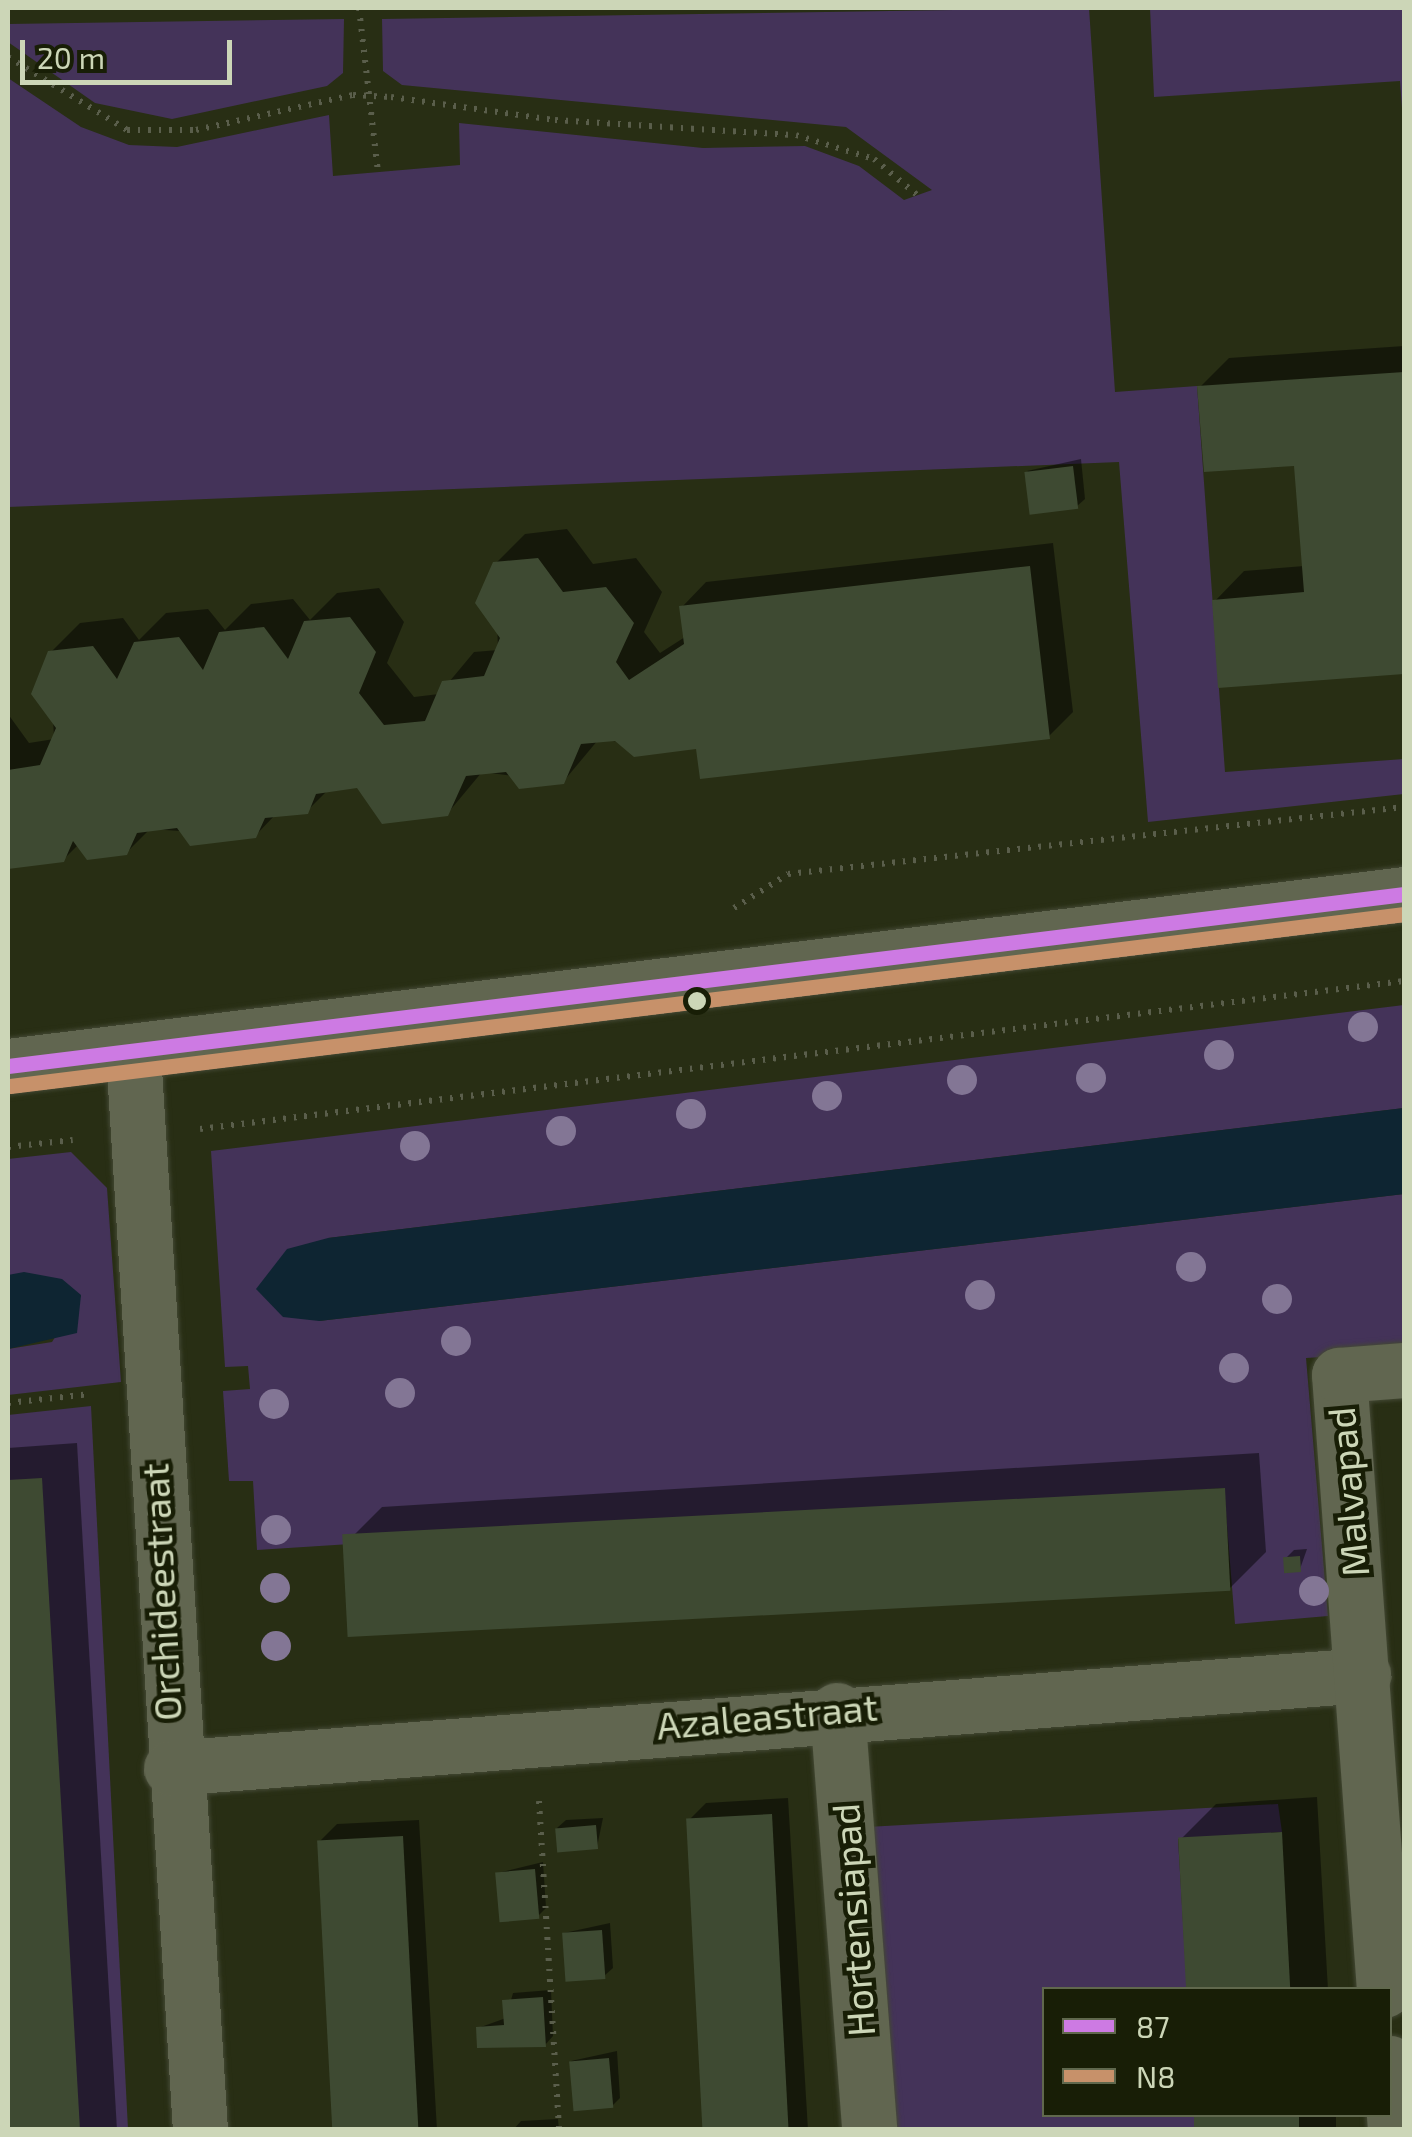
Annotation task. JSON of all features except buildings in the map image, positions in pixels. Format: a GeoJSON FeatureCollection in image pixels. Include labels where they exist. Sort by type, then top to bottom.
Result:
{"type":"FeatureCollection","features":[{"type":"Feature","properties":{"kind":"street"},"geometry":{"type":"LineString","coordinates":[[8,1066],[1404,894]]}},
{"type":"Feature","properties":{"kind":"street","name":"Orchideestraat"},"geometry":{"type":"LineString","coordinates":[[133,1053],[171,1768],[200,2130]]}},
{"type":"Feature","properties":{"kind":"street","name":"Malvapad"},"geometry":{"type":"LineString","coordinates":[[1386,1987],[1339,1374],[1404,1370]]}},
{"type":"Feature","properties":{"kind":"street","name":"Azaleastraat"},"geometry":{"type":"LineString","coordinates":[[171,1768],[838,1710],[1363,1675]]}},
{"type":"Feature","properties":{"kind":"street","name":"Hortensiapad"},"geometry":{"type":"LineString","coordinates":[[838,1710],[869,2130]]}},
{"type":"Feature","properties":{"kind":"street"},"geometry":{"type":"LineString","coordinates":[[1392,2090],[1395,2130]]}},
{"type":"Feature","properties":{"kind":"path"},"geometry":{"type":"LineString","coordinates":[[359,8],[364,96],[378,171]]}},
{"type":"Feature","properties":{"kind":"path"},"geometry":{"type":"LineString","coordinates":[[8,57],[126,130],[196,130],[364,96],[796,134],[874,158],[917,196]]}},
{"type":"Feature","properties":{"kind":"path"},"geometry":{"type":"LineString","coordinates":[[724,914],[788,874],[1404,807]]}},
{"type":"Feature","properties":{"kind":"path"},"geometry":{"type":"LineString","coordinates":[[8,1130],[9,1146],[137,1136],[737,1068],[928,1036],[1404,982]]}},
{"type":"Feature","properties":{"kind":"path"},"geometry":{"type":"LineString","coordinates":[[8,1403],[150,1387]]}},
{"type":"Feature","properties":{"kind":"path"},"geometry":{"type":"LineString","coordinates":[[535,1736],[559,2130]]}},
{"type":"Feature","properties":{"kind":"shaded area"},"geometry":{"type":"Polygon","coordinates":[[[1089,8],[1115,392],[1197,386],[1225,772],[1404,759],[1404,794],[1148,822],[1119,462],[8,507],[8,78],[81,127],[129,145],[177,147],[329,115],[333,176],[460,165],[459,123],[703,148],[805,146],[859,166],[904,200],[932,190],[846,127],[402,85],[383,71],[382,19],[1089,8]]]}},
{"type":"Feature","properties":{"kind":"shaded area"},"geometry":{"type":"Polygon","coordinates":[[[1150,8],[1404,8],[1404,136],[1400,81],[1154,97],[1150,8]]]}},
{"type":"Feature","properties":{"kind":"shaded area"},"geometry":{"type":"Polygon","coordinates":[[[344,19],[343,73],[327,86],[172,119],[95,103],[8,42],[8,24],[344,19]]]}},
{"type":"Feature","properties":{"kind":"shaded area"},"geometry":{"type":"Polygon","coordinates":[[[1404,1005],[1404,1108],[328,1238],[319,1321],[1404,1194],[1404,1352],[1306,1358],[1328,1616],[1235,1624],[1224,1488],[257,1550],[253,1481],[229,1481],[223,1391],[250,1389],[248,1366],[225,1367],[211,1151],[1404,1005]]]}},
{"type":"Feature","properties":{"kind":"shaded area"},"geometry":{"type":"Polygon","coordinates":[[[71,1152],[107,1188],[121,1382],[8,1395],[8,1349],[52,1342],[81,1296],[62,1280],[8,1275],[8,1159],[71,1152]]]}},
{"type":"Feature","properties":{"kind":"shaded area"},"geometry":{"type":"Polygon","coordinates":[[[91,1406],[128,2129],[8,2129],[8,1415],[91,1406]]]}},
{"type":"Feature","properties":{"kind":"shaded area"},"geometry":{"type":"Polygon","coordinates":[[[1278,1804],[1282,1832],[1178,1839],[1187,1987],[1042,1987],[1042,2117],[1194,2117],[1195,2129],[888,2129],[867,1827],[1278,1804]]]}},
{"type":"Feature","properties":{"kind":"water"},"geometry":{"type":"Polygon","coordinates":[[[1404,1108],[1404,1194],[319,1321],[283,1317],[256,1289],[287,1249],[328,1238],[1404,1108]]]}},
{"type":"Feature","properties":{"kind":"water"},"geometry":{"type":"Polygon","coordinates":[[[24,1272],[62,1279],[81,1295],[77,1333],[8,1349],[8,1275],[24,1272]]]}},
{"type":"Feature","properties":{"kind":"transit line","name":"87"},"geometry":{"type":"LineString","coordinates":[[8,1066],[1404,894]]}},
{"type":"Feature","properties":{"kind":"transit line","name":"N8"},"geometry":{"type":"LineString","coordinates":[[10,1086],[1404,914]]}}]}
